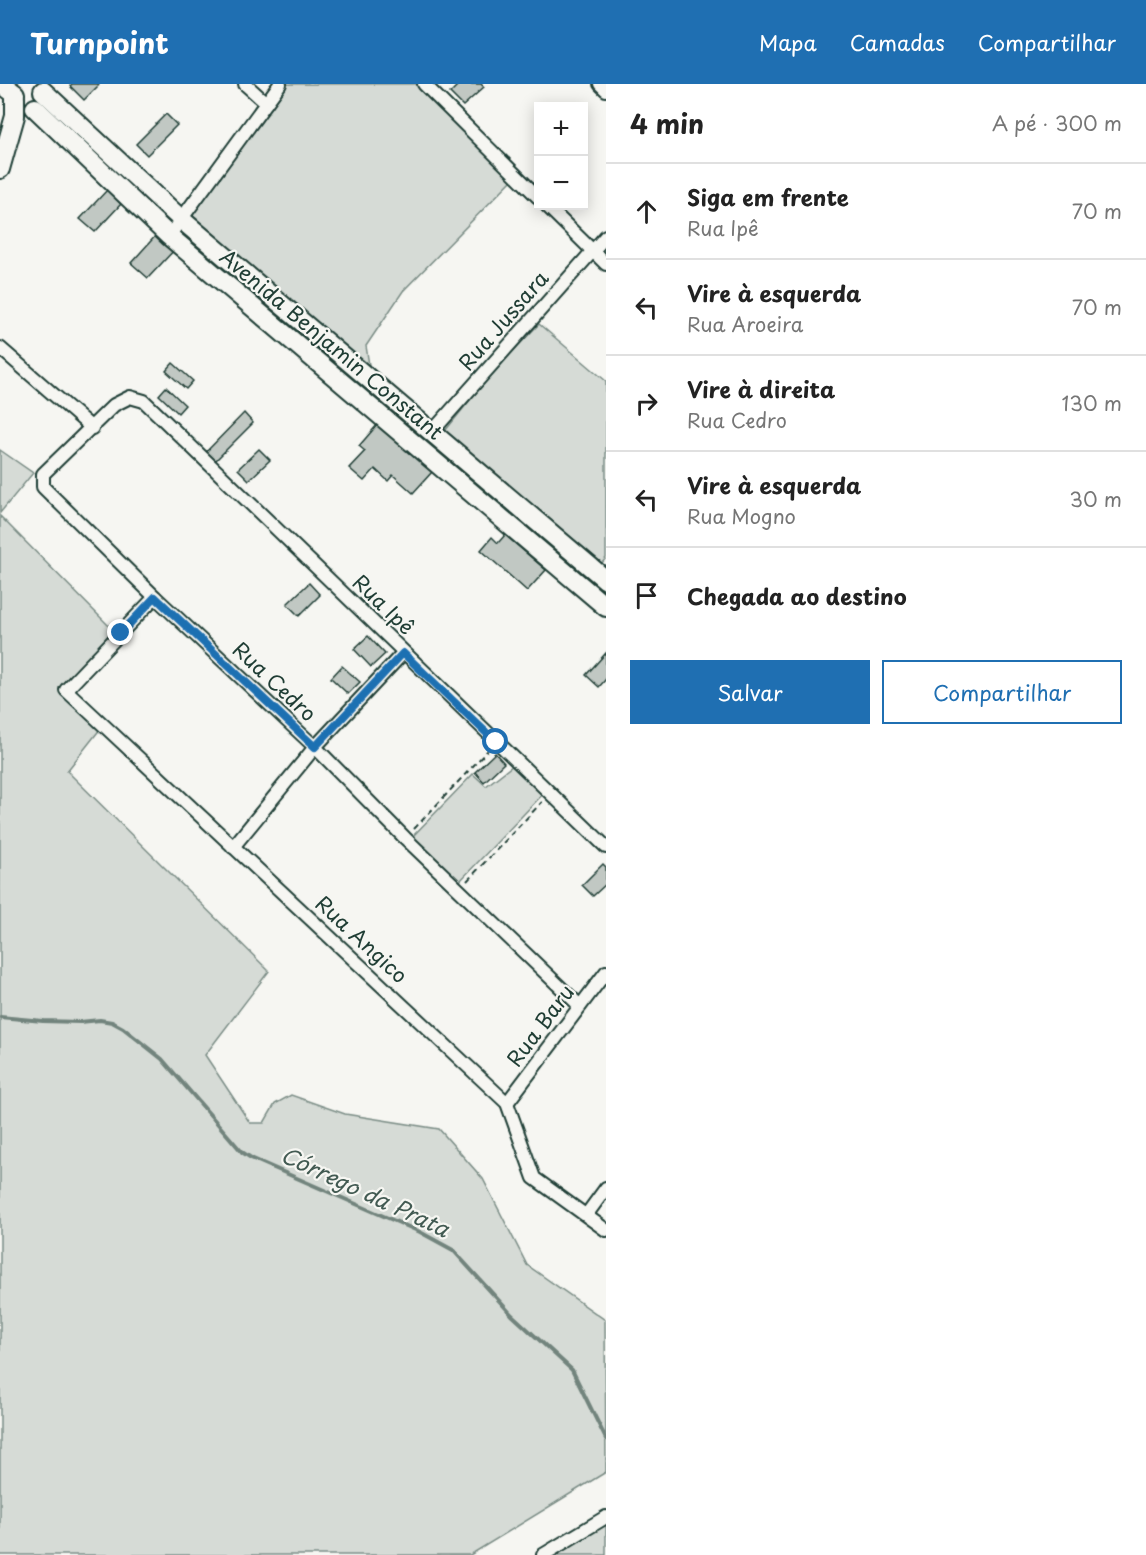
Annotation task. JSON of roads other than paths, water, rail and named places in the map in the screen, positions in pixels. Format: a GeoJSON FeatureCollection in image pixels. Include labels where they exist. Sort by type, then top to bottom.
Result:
{"type":"FeatureCollection","features":[{"type":"Feature","properties":{"kind":"street"},"geometry":{"type":"LineString","coordinates":[[245,84],[266,103]]}},
{"type":"Feature","properties":{"kind":"street"},"geometry":{"type":"LineString","coordinates":[[169,236],[280,84]]}},
{"type":"Feature","properties":{"kind":"street"},"geometry":{"type":"LineString","coordinates":[[424,84],[534,193]]}},
{"type":"Feature","properties":{"kind":"street"},"geometry":{"type":"LineString","coordinates":[[600,84],[606,90]]}},
{"type":"Feature","properties":{"kind":"street"},"geometry":{"type":"LineString","coordinates":[[0,169],[25,94]]}},
{"type":"Feature","properties":{"kind":"street","name":"Avenida Benjamin Constant"},"geometry":{"type":"LineString","coordinates":[[25,94],[182,220],[606,580]]}},
{"type":"Feature","properties":{"kind":"street","name":"Avenida Benjamin Constant"},"geometry":{"type":"LineString","coordinates":[[25,94],[169,236],[606,607]]}},
{"type":"Feature","properties":{"kind":"street"},"geometry":{"type":"LineString","coordinates":[[551,210],[606,264]]}},
{"type":"Feature","properties":{"kind":"street","name":"Rua Jussara"},"geometry":{"type":"LineString","coordinates":[[431,433],[606,236]]}},
{"type":"Feature","properties":{"kind":"street"},"geometry":{"type":"LineString","coordinates":[[197,260],[210,244]]}},
{"type":"Feature","properties":{"kind":"street"},"geometry":{"type":"LineString","coordinates":[[0,348],[92,428]]}},
{"type":"Feature","properties":{"kind":"street","name":"Rua Ipê"},"geometry":{"type":"LineString","coordinates":[[92,428],[114,405],[130,396],[144,401],[606,847]]}},
{"type":"Feature","properties":{"kind":"street","name":"Rua Cedro"},"geometry":{"type":"LineString","coordinates":[[92,428],[43,474],[43,487],[155,597],[315,747],[405,838],[580,1006]]}},
{"type":"Feature","properties":{"kind":"street"},"geometry":{"type":"LineString","coordinates":[[532,545],[545,529]]}},
{"type":"Feature","properties":{"kind":"street","name":"Rua Angico"},"geometry":{"type":"LineString","coordinates":[[155,597],[66,690],[507,1103],[534,1178],[587,1214],[606,1230]]}},
{"type":"Feature","properties":{"kind":"street"},"geometry":{"type":"LineString","coordinates":[[233,847],[315,747],[403,653]]}},
{"type":"Feature","properties":{"kind":"street","name":"Rua Baru"},"geometry":{"type":"LineString","coordinates":[[507,1103],[606,972]]}},
{"type":"Feature","properties":{"kind":"street"},"geometry":{"type":"LineString","coordinates":[[587,1214],[606,1188]]}},
{"type":"Feature","properties":{"kind":"street"},"geometry":{"type":"LineString","coordinates":[[543,1555],[606,1517]]}},
{"type":"Feature","properties":{"kind":"waterway","name":"Córrego da Prata"},"geometry":{"type":"LineString","coordinates":[[0,1017],[43,1021],[100,1020],[112,1022],[162,1059],[242,1152],[420,1232],[453,1250],[512,1315],[572,1370],[606,1439]]}}]}
